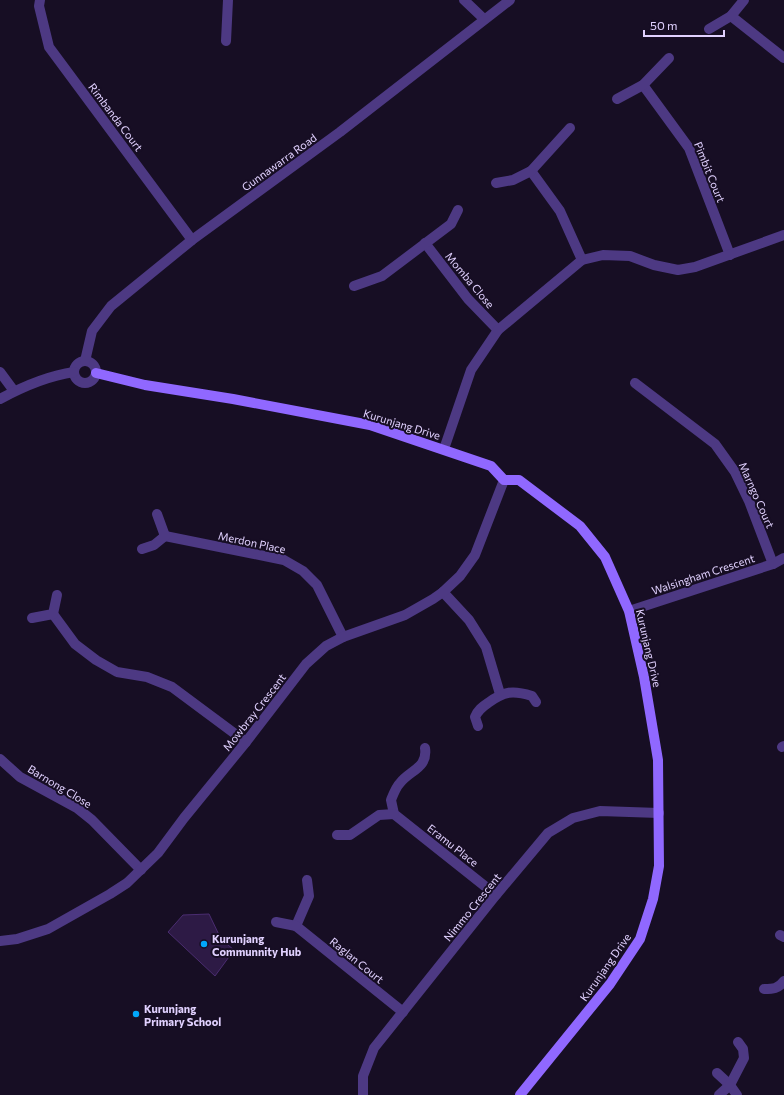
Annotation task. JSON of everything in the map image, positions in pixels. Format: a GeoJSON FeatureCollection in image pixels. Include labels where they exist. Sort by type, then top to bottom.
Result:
{"type":"FeatureCollection","features":[{"type":"Feature","properties":{"kind":"street","name":"Rimbanda Court"},"geometry":{"type":"LineString","coordinates":[[40,0],[39,6],[49,47],[192,240]]}},
{"type":"Feature","properties":{"kind":"street"},"geometry":{"type":"LineString","coordinates":[[226,41],[228,0]]}},
{"type":"Feature","properties":{"kind":"street"},"geometry":{"type":"LineString","coordinates":[[464,0],[484,19]]}},
{"type":"Feature","properties":{"kind":"street","name":"Gunnawarra Road"},"geometry":{"type":"LineString","coordinates":[[85,361],[92,331],[111,306],[192,240],[340,132],[510,0]]}},
{"type":"Feature","properties":{"kind":"street"},"geometry":{"type":"LineString","coordinates":[[709,29],[731,16],[744,0]]}},
{"type":"Feature","properties":{"kind":"street"},"geometry":{"type":"LineString","coordinates":[[731,16],[784,58]]}},
{"type":"Feature","properties":{"kind":"street"},"geometry":{"type":"LineString","coordinates":[[617,99],[643,85],[668,58]]}},
{"type":"Feature","properties":{"kind":"street","name":"Pimbit Court"},"geometry":{"type":"LineString","coordinates":[[643,85],[689,148],[730,255]]}},
{"type":"Feature","properties":{"kind":"street"},"geometry":{"type":"LineString","coordinates":[[496,183],[513,180],[531,171],[570,128]]}},
{"type":"Feature","properties":{"kind":"street"},"geometry":{"type":"LineString","coordinates":[[531,171],[560,211],[582,260]]}},
{"type":"Feature","properties":{"kind":"street"},"geometry":{"type":"LineString","coordinates":[[354,286],[382,276],[451,224],[458,210]]}},
{"type":"Feature","properties":{"kind":"street"},"geometry":{"type":"LineString","coordinates":[[444,450],[471,370],[498,330],[582,260],[603,255],[630,256],[654,265],[678,270],[694,267],[784,235]]}},
{"type":"Feature","properties":{"kind":"street","name":"Momba Close"},"geometry":{"type":"LineString","coordinates":[[425,243],[468,299],[498,330]]}},
{"type":"Feature","properties":{"kind":"street"},"geometry":{"type":"LineString","coordinates":[[85,361],[92,363],[96,373],[93,380],[86,383],[79,381],[74,376],[74,372],[78,363],[85,361]]}},
{"type":"Feature","properties":{"kind":"street"},"geometry":{"type":"LineString","coordinates":[[0,372],[14,391]]}},
{"type":"Feature","properties":{"kind":"street"},"geometry":{"type":"LineString","coordinates":[[0,398],[24,386],[57,374],[74,372]]}},
{"type":"Feature","properties":{"kind":"street","name":"Kurunjang Drive"},"geometry":{"type":"LineString","coordinates":[[96,373],[144,385],[233,399],[370,425],[492,466],[504,480],[519,480],[580,526],[605,557],[629,611],[644,677],[658,760],[659,866],[652,899],[640,939],[610,984],[520,1095]]}},
{"type":"Feature","properties":{"kind":"street","name":"Marngo Court"},"geometry":{"type":"LineString","coordinates":[[636,383],[715,444],[735,472],[749,501],[773,564]]}},
{"type":"Feature","properties":{"kind":"street","name":"Mowbray Crescent"},"geometry":{"type":"LineString","coordinates":[[0,941],[17,939],[48,929],[127,883],[158,853],[306,664],[326,646],[343,637],[405,615],[443,592],[460,576],[475,555],[504,480]]}},
{"type":"Feature","properties":{"kind":"street"},"geometry":{"type":"LineString","coordinates":[[142,549],[154,545],[165,536],[157,514]]}},
{"type":"Feature","properties":{"kind":"street","name":"Merdon Place"},"geometry":{"type":"LineString","coordinates":[[165,536],[284,560],[302,571],[317,586],[343,637]]}},
{"type":"Feature","properties":{"kind":"street","name":"Walsingham Crescent"},"geometry":{"type":"LineString","coordinates":[[629,611],[773,564],[784,558]]}},
{"type":"Feature","properties":{"kind":"street"},"geometry":{"type":"LineString","coordinates":[[443,592],[469,620],[486,647],[500,694]]}},
{"type":"Feature","properties":{"kind":"street"},"geometry":{"type":"LineString","coordinates":[[57,595],[53,614],[75,644],[96,660],[117,672],[147,677],[172,687],[246,742]]}},
{"type":"Feature","properties":{"kind":"street"},"geometry":{"type":"LineString","coordinates":[[32,618],[53,614]]}},
{"type":"Feature","properties":{"kind":"street"},"geometry":{"type":"LineString","coordinates":[[478,726],[475,717],[479,709],[500,694],[519,692],[532,696],[536,702]]}},
{"type":"Feature","properties":{"kind":"street"},"geometry":{"type":"LineString","coordinates":[[337,835],[350,835],[379,815],[394,814],[391,800],[400,783],[422,764],[426,755],[425,748]]}},
{"type":"Feature","properties":{"kind":"street","name":"Barnong Close"},"geometry":{"type":"LineString","coordinates":[[0,759],[20,776],[76,808],[92,820],[141,870]]}},
{"type":"Feature","properties":{"kind":"street","name":"Nimmo Crescent"},"geometry":{"type":"LineString","coordinates":[[363,1095],[363,1076],[374,1048],[496,895],[548,833],[573,818],[600,811],[659,813]]}},
{"type":"Feature","properties":{"kind":"street","name":"Eramu Place"},"geometry":{"type":"LineString","coordinates":[[394,814],[496,895]]}},
{"type":"Feature","properties":{"kind":"street"},"geometry":{"type":"LineString","coordinates":[[296,926],[309,896],[307,880]]}},
{"type":"Feature","properties":{"kind":"street","name":"Raglan Court"},"geometry":{"type":"LineString","coordinates":[[276,922],[296,926],[404,1012]]}},
{"type":"Feature","properties":{"kind":"street"},"geometry":{"type":"LineString","coordinates":[[764,989],[773,989],[780,986],[784,981]]}},
{"type":"Feature","properties":{"kind":"street"},"geometry":{"type":"LineString","coordinates":[[719,1095],[730,1085],[744,1058],[743,1049],[738,1042]]}},
{"type":"Feature","properties":{"kind":"street"},"geometry":{"type":"LineString","coordinates":[[717,1073],[730,1085],[737,1095]]}},
{"type":"Feature","properties":{"kind":"building","name":"Kurunjang Communnity Hub"},"geometry":{"type":"Polygon","coordinates":[[[209,914],[221,939],[234,950],[215,976],[168,932],[183,915],[209,914]]]}},
{"type":"Feature","properties":{"kind":"place","name":"Kurunjang Communnity Hub"},"geometry":{"type":"Point","coordinates":[204,944]}},
{"type":"Feature","properties":{"kind":"place","name":"Kurunjang Primary School"},"geometry":{"type":"Point","coordinates":[136,1014]}}]}
